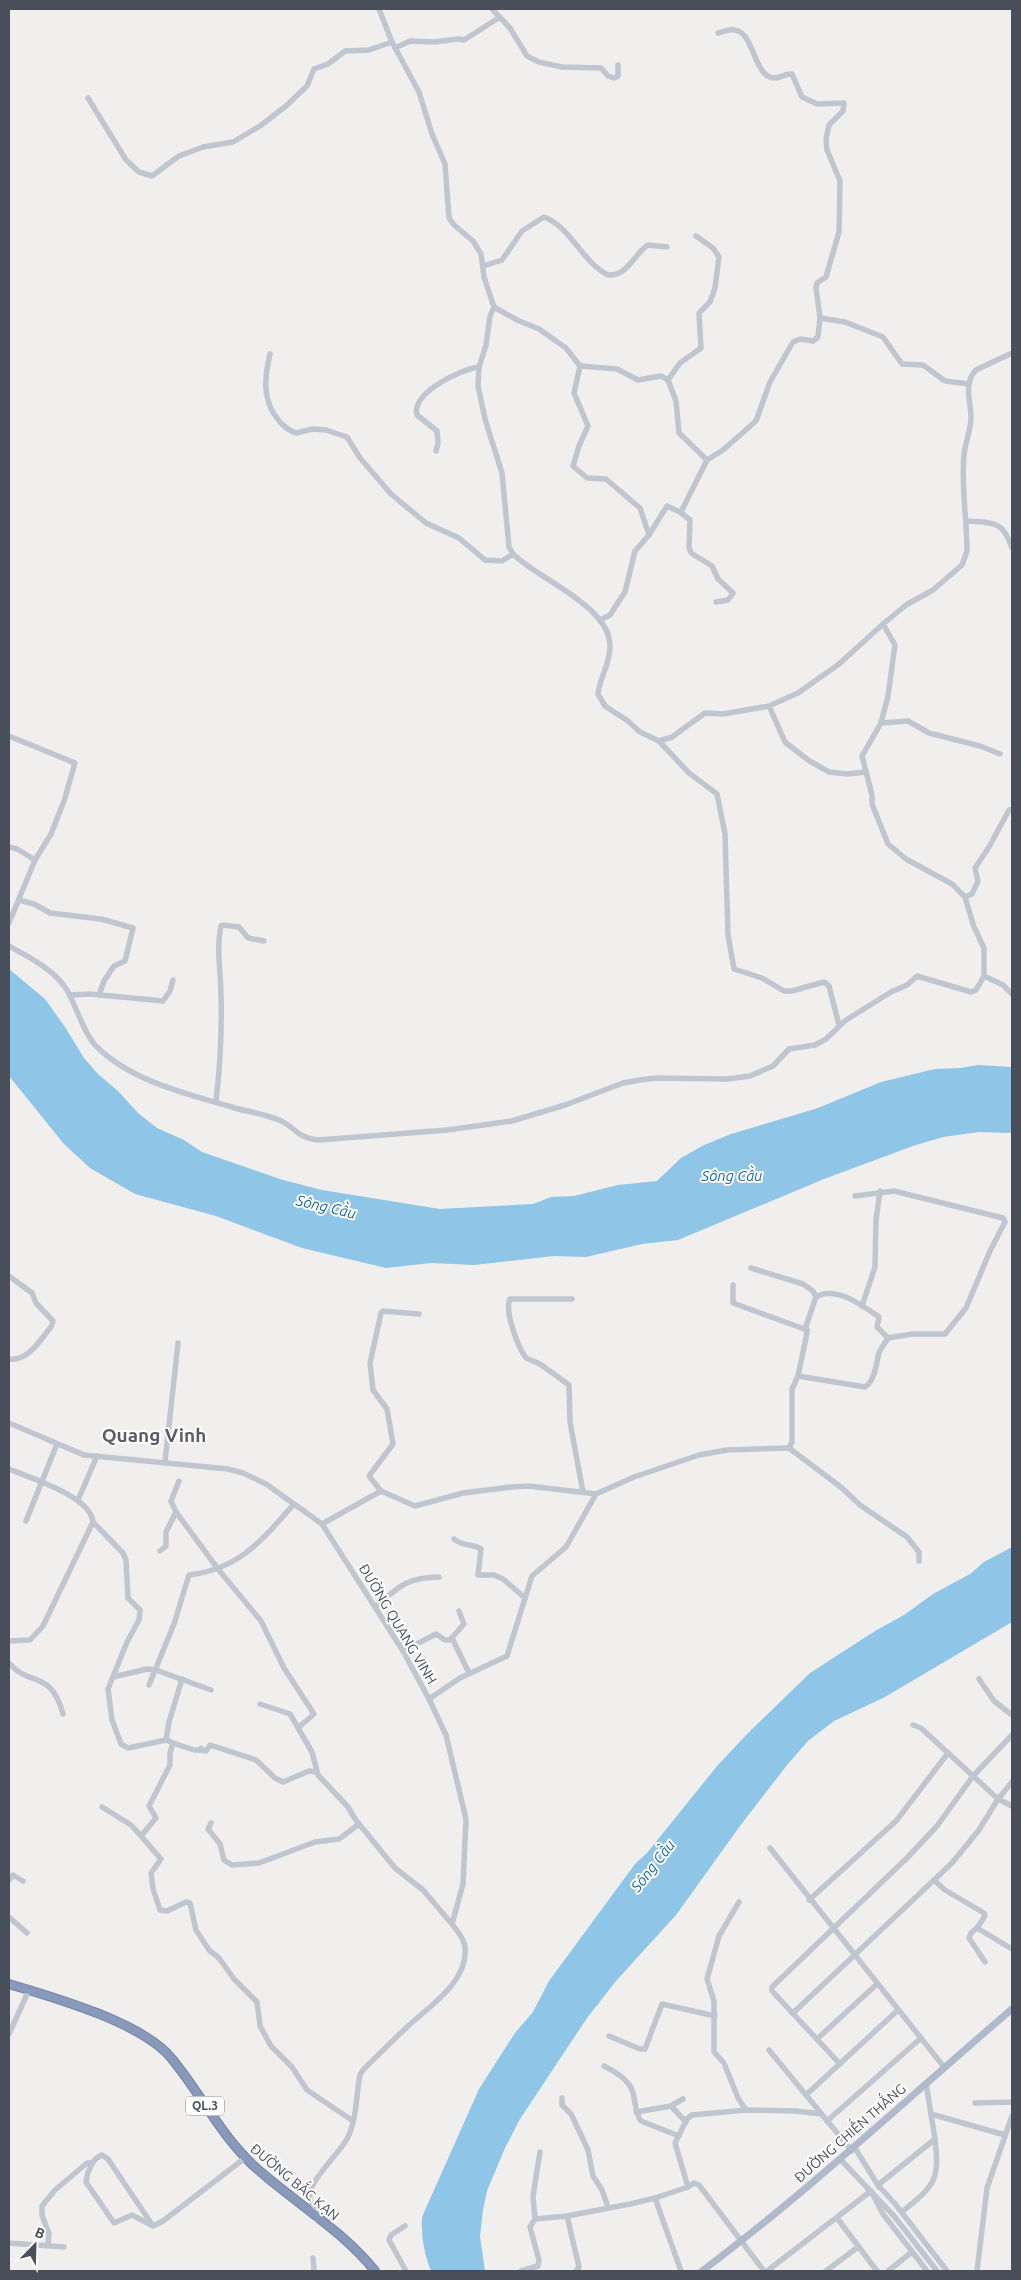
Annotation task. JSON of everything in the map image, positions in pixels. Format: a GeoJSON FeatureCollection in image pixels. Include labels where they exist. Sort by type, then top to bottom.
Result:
{"type":"FeatureCollection","features":[{"type":"Feature","properties":{"kind":"highway","name":"ĐƯỜNG BẮC KẠN"},"geometry":{"type":"LineString","coordinates":[[9,1984],[48,1995],[129,2027],[158,2044],[172,2058],[215,2120],[245,2158],[356,2250],[375,2271]]}},
{"type":"Feature","properties":{"kind":"main road","name":"ĐƯỜNG CHIẾN THẮNG"},"geometry":{"type":"LineString","coordinates":[[702,2271],[742,2241],[841,2160],[944,2067],[1012,2009]]}},
{"type":"Feature","properties":{"kind":"street"},"geometry":{"type":"LineString","coordinates":[[379,9],[392,42],[419,92],[432,134],[445,164],[449,218],[454,225],[473,241],[481,254],[484,277],[494,307],[517,320],[539,329],[570,352],[580,366],[617,370],[638,380],[660,376],[668,380],[676,401],[679,433],[706,460]]}},
{"type":"Feature","properties":{"kind":"street"},"geometry":{"type":"LineString","coordinates":[[492,9],[510,28],[523,52],[539,62],[562,68],[601,68],[608,76],[614,78],[618,76],[618,65]]}},
{"type":"Feature","properties":{"kind":"street"},"geometry":{"type":"LineString","coordinates":[[395,48],[410,40],[434,42],[455,39],[464,40],[500,17]]}},
{"type":"Feature","properties":{"kind":"street"},"geometry":{"type":"LineString","coordinates":[[681,512],[706,460],[723,450],[756,421],[770,382],[794,342],[800,339],[816,340],[819,334],[820,318],[817,283],[826,276],[839,232],[840,182],[827,150],[826,139],[829,125],[843,112],[845,106],[841,102],[817,104],[802,97],[792,74],[774,78],[765,74],[758,64],[751,47],[738,31],[718,33]]}},
{"type":"Feature","properties":{"kind":"street"},"geometry":{"type":"LineString","coordinates":[[88,98],[126,160],[139,172],[152,176],[180,156],[203,147],[241,139],[270,120],[291,101],[306,86],[314,69],[328,64],[342,52],[369,50],[392,42]]}},
{"type":"Feature","properties":{"kind":"street"},"geometry":{"type":"LineString","coordinates":[[483,266],[502,260],[522,231],[544,217],[560,228],[579,250],[608,275],[620,274],[625,271],[635,256],[648,245],[668,247]]}},
{"type":"Feature","properties":{"kind":"street"},"geometry":{"type":"LineString","coordinates":[[668,380],[680,363],[701,348],[699,312],[710,302],[715,286],[719,257],[713,248],[696,236]]}},
{"type":"Feature","properties":{"kind":"street"},"geometry":{"type":"LineString","coordinates":[[494,307],[490,316],[478,386],[485,419],[502,473],[509,547],[513,554],[585,605],[600,620],[610,639],[605,674],[598,689],[600,700],[640,732],[659,741],[689,773],[717,794],[725,834],[728,935],[734,968],[762,978],[784,991],[792,991],[824,982],[828,986],[839,1025]]}},
{"type":"Feature","properties":{"kind":"street"},"geometry":{"type":"LineString","coordinates":[[820,318],[845,322],[880,336],[902,364],[923,366],[945,381],[969,384]]}},
{"type":"Feature","properties":{"kind":"street"},"geometry":{"type":"LineString","coordinates":[[659,741],[672,738],[705,713],[724,714],[769,706],[802,691],[839,664],[906,605],[933,590],[962,565],[967,551],[964,453],[971,420],[968,397],[969,384],[976,370],[1012,353]]}},
{"type":"Feature","properties":{"kind":"street"},"geometry":{"type":"LineString","coordinates":[[270,354],[267,368],[267,403],[272,413],[286,428],[296,433],[313,429],[326,430],[347,437],[360,458],[391,494],[426,523],[455,536],[485,560],[502,561],[513,554]]}},
{"type":"Feature","properties":{"kind":"street"},"geometry":{"type":"LineString","coordinates":[[580,366],[574,391],[588,426],[573,466],[587,478],[606,478],[640,508],[649,535]]}},
{"type":"Feature","properties":{"kind":"street"},"geometry":{"type":"LineString","coordinates":[[436,451],[438,443],[437,431],[417,416],[417,407],[442,380],[467,369],[480,367]]}},
{"type":"Feature","properties":{"kind":"street"},"geometry":{"type":"LineString","coordinates":[[600,620],[610,615],[625,592],[634,552],[649,535],[667,506],[681,512],[691,521],[689,547],[691,552],[712,566],[718,579],[733,593],[728,600],[716,602]]}},
{"type":"Feature","properties":{"kind":"street"},"geometry":{"type":"LineString","coordinates":[[966,521],[988,523],[1003,529],[1012,548]]}},
{"type":"Feature","properties":{"kind":"street"},"geometry":{"type":"LineString","coordinates":[[9,946],[36,961],[62,983],[70,995],[87,1034],[96,1046],[106,1054],[160,1085],[277,1119],[309,1139],[448,1130],[512,1121],[565,1106],[622,1084],[640,1080],[656,1078],[727,1079],[750,1076],[773,1066],[789,1049],[815,1045],[826,1039],[839,1025],[891,992],[907,985],[917,976],[971,992],[976,990],[984,976],[984,948],[974,927],[965,897],[952,884],[906,859],[888,844],[872,804],[872,795],[862,756],[881,723],[888,696],[895,650],[893,639],[883,624]]}},
{"type":"Feature","properties":{"kind":"street"},"geometry":{"type":"LineString","coordinates":[[769,706],[785,742],[808,760],[829,772],[847,774],[866,772]]}},
{"type":"Feature","properties":{"kind":"street"},"geometry":{"type":"LineString","coordinates":[[881,723],[908,721],[929,733],[980,746],[1000,754]]}},
{"type":"Feature","properties":{"kind":"street"},"geometry":{"type":"LineString","coordinates":[[9,736],[74,762],[64,801],[51,834],[35,860],[9,924]]}},
{"type":"Feature","properties":{"kind":"street"},"geometry":{"type":"LineString","coordinates":[[965,897],[972,894],[978,881],[974,868],[989,847],[1009,810],[1012,809]]}},
{"type":"Feature","properties":{"kind":"street"},"geometry":{"type":"LineString","coordinates":[[9,847],[17,849],[35,860]]}},
{"type":"Feature","properties":{"kind":"street"},"geometry":{"type":"LineString","coordinates":[[19,900],[34,904],[50,912],[101,919],[133,928],[125,961],[114,966],[104,981],[99,995]]}},
{"type":"Feature","properties":{"kind":"street"},"geometry":{"type":"LineString","coordinates":[[216,1101],[220,1063],[221,997],[218,944],[221,926],[239,926],[248,938],[264,941]]}},
{"type":"Feature","properties":{"kind":"street"},"geometry":{"type":"LineString","coordinates":[[984,976],[1003,985],[1012,994]]}},
{"type":"Feature","properties":{"kind":"street"},"geometry":{"type":"LineString","coordinates":[[70,995],[99,995],[162,1001],[170,991],[173,980]]}},
{"type":"Feature","properties":{"kind":"street"},"geometry":{"type":"LineString","coordinates":[[862,1306],[874,1274],[876,1220],[880,1191]]}},
{"type":"Feature","properties":{"kind":"street"},"geometry":{"type":"LineString","coordinates":[[855,1196],[880,1191],[902,1192],[1003,1218],[1005,1222],[990,1251],[966,1308],[947,1332],[943,1335],[912,1334],[888,1338]]}},
{"type":"Feature","properties":{"kind":"street"},"geometry":{"type":"LineString","coordinates":[[751,1268],[803,1284],[814,1291],[816,1297],[806,1326],[807,1330],[798,1376],[792,1389],[792,1442],[789,1448]]}},
{"type":"Feature","properties":{"kind":"street"},"geometry":{"type":"LineString","coordinates":[[9,1276],[32,1293],[36,1303],[53,1321],[51,1327],[27,1355],[20,1359],[9,1359]]}},
{"type":"Feature","properties":{"kind":"street"},"geometry":{"type":"LineString","coordinates":[[733,1285],[731,1301],[733,1303],[807,1330]]}},
{"type":"Feature","properties":{"kind":"street"},"geometry":{"type":"LineString","coordinates":[[816,1297],[827,1293],[839,1295],[862,1306],[879,1317],[877,1327],[888,1338]]}},
{"type":"Feature","properties":{"kind":"street"},"geometry":{"type":"LineString","coordinates":[[572,1299],[510,1299],[508,1301],[509,1315],[524,1356],[540,1364],[570,1385],[570,1422],[584,1492]]}},
{"type":"Feature","properties":{"kind":"street"},"geometry":{"type":"LineString","coordinates":[[419,1314],[383,1311],[370,1359],[373,1390],[387,1409],[393,1444],[369,1476],[381,1491],[415,1506],[463,1493],[511,1487],[529,1486],[596,1494],[634,1477],[699,1455],[727,1450],[789,1448],[860,1505],[907,1537],[919,1552],[919,1560]]}},
{"type":"Feature","properties":{"kind":"street"},"geometry":{"type":"LineString","coordinates":[[798,1376],[867,1386],[876,1370],[880,1353],[888,1338]]}},
{"type":"Feature","properties":{"kind":"street"},"geometry":{"type":"LineString","coordinates":[[166,1462],[178,1343]]}},
{"type":"Feature","properties":{"kind":"street","name":"ĐƯỜNG QUANG VINH"},"geometry":{"type":"LineString","coordinates":[[9,1423],[75,1453],[228,1469],[243,1473],[266,1484],[322,1524],[404,1652],[430,1699],[446,1735],[466,1819],[463,1884],[452,1924]]}},
{"type":"Feature","properties":{"kind":"street"},"geometry":{"type":"LineString","coordinates":[[26,1521],[56,1444]]}},
{"type":"Feature","properties":{"kind":"street"},"geometry":{"type":"LineString","coordinates":[[78,1500],[97,1456]]}},
{"type":"Feature","properties":{"kind":"street"},"geometry":{"type":"LineString","coordinates":[[9,1469],[78,1500],[90,1514],[93,1522],[123,1552],[126,1560],[128,1598],[140,1610],[139,1620],[127,1642],[108,1690],[112,1720],[121,1744],[128,1748],[166,1740],[194,1750],[201,1749],[206,1751],[210,1745],[256,1760],[275,1778],[283,1782],[309,1771],[316,1772]]}},
{"type":"Feature","properties":{"kind":"street"},"geometry":{"type":"LineString","coordinates":[[179,1481],[171,1501],[176,1512],[218,1570],[261,1621],[284,1668],[314,1714],[298,1727]]}},
{"type":"Feature","properties":{"kind":"street"},"geometry":{"type":"LineString","coordinates":[[322,1524],[381,1491]]}},
{"type":"Feature","properties":{"kind":"street"},"geometry":{"type":"LineString","coordinates":[[430,1699],[469,1673],[507,1656],[532,1576],[566,1547],[596,1494]]}},
{"type":"Feature","properties":{"kind":"street"},"geometry":{"type":"LineString","coordinates":[[150,1685],[180,1607],[189,1575],[218,1570],[239,1559],[263,1538],[294,1504]]}},
{"type":"Feature","properties":{"kind":"street"},"geometry":{"type":"LineString","coordinates":[[160,1551],[166,1546],[166,1532],[176,1512]]}},
{"type":"Feature","properties":{"kind":"street"},"geometry":{"type":"LineString","coordinates":[[9,1641],[30,1640],[42,1626],[93,1522]]}},
{"type":"Feature","properties":{"kind":"street"},"geometry":{"type":"LineString","coordinates":[[454,1539],[460,1544],[476,1546],[481,1549],[478,1575],[494,1575],[503,1579],[525,1598]]}},
{"type":"Feature","properties":{"kind":"street"},"geometry":{"type":"LineString","coordinates":[[375,1608],[408,1581],[439,1577]]}},
{"type":"Feature","properties":{"kind":"street"},"geometry":{"type":"LineString","coordinates":[[404,1652],[436,1634],[447,1641],[452,1638],[464,1624],[459,1611]]}},
{"type":"Feature","properties":{"kind":"street"},"geometry":{"type":"LineString","coordinates":[[452,1638],[469,1673]]}},
{"type":"Feature","properties":{"kind":"street"},"geometry":{"type":"LineString","coordinates":[[9,1663],[14,1668],[48,1684],[59,1700],[63,1714]]}},
{"type":"Feature","properties":{"kind":"street"},"geometry":{"type":"LineString","coordinates":[[113,1677],[147,1669],[156,1670],[211,1690]]}},
{"type":"Feature","properties":{"kind":"street"},"geometry":{"type":"LineString","coordinates":[[166,1740],[168,1722],[182,1679]]}},
{"type":"Feature","properties":{"kind":"street"},"geometry":{"type":"LineString","coordinates":[[979,1679],[994,1702],[1012,1715]]}},
{"type":"Feature","properties":{"kind":"street"},"geometry":{"type":"LineString","coordinates":[[260,1704],[288,1712],[312,1752],[316,1772],[348,1807],[359,1824],[395,1868],[423,1890],[452,1924],[464,1940],[466,1949],[455,1982],[447,1992],[406,2028],[360,2075],[353,2122],[348,2138],[318,2177],[311,2192],[310,2200],[319,2212],[318,2219]]}},
{"type":"Feature","properties":{"kind":"street"},"geometry":{"type":"LineString","coordinates":[[914,1725],[921,1728],[998,1799],[1012,1806]]}},
{"type":"Feature","properties":{"kind":"street"},"geometry":{"type":"LineString","coordinates":[[840,2064],[771,1988],[937,1826],[973,1776],[1012,1735]]}},
{"type":"Feature","properties":{"kind":"street"},"geometry":{"type":"LineString","coordinates":[[141,1836],[156,1818],[149,1806],[170,1765],[173,1743]]}},
{"type":"Feature","properties":{"kind":"street"},"geometry":{"type":"LineString","coordinates":[[809,1900],[896,1821],[948,1753]]}},
{"type":"Feature","properties":{"kind":"street"},"geometry":{"type":"LineString","coordinates":[[793,2013],[952,1863],[979,1830],[998,1799],[1012,1782]]}},
{"type":"Feature","properties":{"kind":"street"},"geometry":{"type":"LineString","coordinates":[[102,1808],[131,1824],[161,1859],[151,1872],[153,1890],[160,1910],[167,1911],[186,1902],[190,1903],[196,1930],[209,1950],[219,1958],[234,1979],[256,2002],[260,2026],[271,2046],[292,2067],[307,2090],[353,2122]]}},
{"type":"Feature","properties":{"kind":"street"},"geometry":{"type":"LineString","coordinates":[[211,1823],[208,1829],[220,1844],[224,1860],[232,1865],[249,1865],[314,1842],[340,1839],[359,1824]]}},
{"type":"Feature","properties":{"kind":"street"},"geometry":{"type":"LineString","coordinates":[[770,1848],[809,1900],[944,2067]]}},
{"type":"Feature","properties":{"kind":"street"},"geometry":{"type":"LineString","coordinates":[[9,1880],[14,1875],[23,1881]]}},
{"type":"Feature","properties":{"kind":"street"},"geometry":{"type":"LineString","coordinates":[[934,1880],[945,1890],[984,1913],[977,1928],[971,1933],[969,1938],[985,1962]]}},
{"type":"Feature","properties":{"kind":"street"},"geometry":{"type":"LineString","coordinates":[[739,1902],[719,1936],[707,1975],[714,2001],[714,2052],[724,2063],[738,2098],[746,2110]]}},
{"type":"Feature","properties":{"kind":"street"},"geometry":{"type":"LineString","coordinates":[[9,1917],[27,1934]]}},
{"type":"Feature","properties":{"kind":"street"},"geometry":{"type":"LineString","coordinates":[[977,1928],[1012,1949]]}},
{"type":"Feature","properties":{"kind":"street"},"geometry":{"type":"LineString","coordinates":[[817,2039],[877,1984]]}},
{"type":"Feature","properties":{"kind":"street"},"geometry":{"type":"LineString","coordinates":[[9,2034],[29,1990]]}},
{"type":"Feature","properties":{"kind":"street"},"geometry":{"type":"LineString","coordinates":[[609,2036],[640,2049],[645,2049],[662,2004],[715,2016]]}},
{"type":"Feature","properties":{"kind":"street"},"geometry":{"type":"LineString","coordinates":[[806,2095],[898,2010]]}},
{"type":"Feature","properties":{"kind":"street"},"geometry":{"type":"LineString","coordinates":[[827,2121],[921,2038]]}},
{"type":"Feature","properties":{"kind":"street"},"geometry":{"type":"LineString","coordinates":[[770,2050],[821,2114],[854,2149],[878,2185],[894,2216]]}},
{"type":"Feature","properties":{"kind":"street"},"geometry":{"type":"LineString","coordinates":[[604,2066],[620,2076],[631,2087],[636,2112],[641,2121],[646,2125],[679,2136]]}},
{"type":"Feature","properties":{"kind":"street"},"geometry":{"type":"LineString","coordinates":[[902,2212],[929,2190],[933,2184],[938,2167],[926,2083]]}},
{"type":"Feature","properties":{"kind":"street"},"geometry":{"type":"LineString","coordinates":[[562,2098],[562,2105],[570,2114],[582,2137],[590,2159],[593,2176],[602,2190],[608,2207]]}},
{"type":"Feature","properties":{"kind":"street"},"geometry":{"type":"LineString","coordinates":[[636,2112],[671,2106],[683,2099]]}},
{"type":"Feature","properties":{"kind":"street"},"geometry":{"type":"LineString","coordinates":[[975,2103],[1012,2102]]}},
{"type":"Feature","properties":{"kind":"street"},"geometry":{"type":"LineString","coordinates":[[671,2106],[686,2122]]}},
{"type":"Feature","properties":{"kind":"street"},"geometry":{"type":"LineString","coordinates":[[688,2187],[674,2147],[686,2122],[692,2115],[746,2110],[796,2110],[821,2114]]}},
{"type":"Feature","properties":{"kind":"street"},"geometry":{"type":"LineString","coordinates":[[931,2114],[1005,2135]]}},
{"type":"Feature","properties":{"kind":"street"},"geometry":{"type":"LineString","coordinates":[[977,2271],[987,2188],[1012,2116]]}},
{"type":"Feature","properties":{"kind":"street"},"geometry":{"type":"LineString","coordinates":[[878,2185],[934,2139]]}},
{"type":"Feature","properties":{"kind":"street"},"geometry":{"type":"LineString","coordinates":[[521,2271],[538,2266],[539,2260],[530,2226],[535,2219],[533,2196],[540,2152]]}},
{"type":"Feature","properties":{"kind":"street"},"geometry":{"type":"LineString","coordinates":[[102,2155],[108,2159],[153,2226],[132,2215],[114,2223],[86,2182],[92,2163],[98,2156],[102,2155]]}},
{"type":"Feature","properties":{"kind":"street"},"geometry":{"type":"LineString","coordinates":[[153,2226],[163,2221],[245,2158]]}},
{"type":"Feature","properties":{"kind":"street"},"geometry":{"type":"LineString","coordinates":[[841,2160],[894,2216],[937,2271]]}},
{"type":"Feature","properties":{"kind":"street"},"geometry":{"type":"LineString","coordinates":[[48,2245],[49,2234],[42,2215],[42,2206],[70,2177],[87,2163],[92,2163]]}},
{"type":"Feature","properties":{"kind":"street"},"geometry":{"type":"LineString","coordinates":[[535,2219],[567,2216],[655,2198],[688,2187],[694,2183],[699,2185],[766,2271],[871,2191]]}},
{"type":"Feature","properties":{"kind":"street"},"geometry":{"type":"LineString","coordinates":[[878,2185],[902,2212],[947,2271]]}},
{"type":"Feature","properties":{"kind":"street"},"geometry":{"type":"LineString","coordinates":[[871,2191],[883,2214],[927,2271]]}},
{"type":"Feature","properties":{"kind":"street"},"geometry":{"type":"LineString","coordinates":[[655,2198],[681,2271]]}},
{"type":"Feature","properties":{"kind":"street"},"geometry":{"type":"LineString","coordinates":[[567,2216],[579,2267],[576,2271]]}},
{"type":"Feature","properties":{"kind":"street"},"geometry":{"type":"LineString","coordinates":[[836,2218],[877,2271]]}},
{"type":"Feature","properties":{"kind":"street"},"geometry":{"type":"LineString","coordinates":[[405,2226],[391,2235],[389,2240],[406,2271]]}},
{"type":"Feature","properties":{"kind":"street"},"geometry":{"type":"LineString","coordinates":[[9,2243],[64,2247]]}},
{"type":"Feature","properties":{"kind":"street"},"geometry":{"type":"LineString","coordinates":[[826,2271],[858,2247]]}},
{"type":"Feature","properties":{"kind":"street"},"geometry":{"type":"LineString","coordinates":[[888,2271],[912,2252]]}},
{"type":"Feature","properties":{"kind":"street"},"geometry":{"type":"LineString","coordinates":[[313,2258],[314,2271]]}},
{"type":"Feature","properties":{"kind":"water","name":"Sông Cầu"},"geometry":{"type":"Polygon","coordinates":[[[9,969],[45,999],[84,1058],[98,1074],[118,1091],[138,1113],[157,1128],[184,1140],[202,1152],[283,1180],[322,1190],[440,1209],[533,1204],[551,1197],[574,1196],[618,1185],[657,1181],[681,1158],[704,1145],[731,1134],[818,1108],[881,1082],[935,1069],[978,1065],[1012,1067],[1012,1133],[979,1132],[943,1137],[913,1146],[824,1179],[678,1240],[642,1244],[586,1257],[554,1256],[474,1265],[431,1263],[386,1268],[302,1248],[216,1216],[135,1194],[90,1168],[64,1144],[9,1076],[9,969]]]}},
{"type":"Feature","properties":{"kind":"water","name":"Sông Cầu"},"geometry":{"type":"Polygon","coordinates":[[[1012,1547],[1012,1622],[885,1697],[834,1721],[808,1741],[740,1826],[676,1915],[616,1981],[587,2018],[520,2119],[505,2148],[487,2191],[480,2236],[485,2271],[431,2271],[426,2258],[422,2217],[479,2089],[515,2033],[533,2012],[549,1981],[635,1864],[647,1853],[717,1766],[810,1673],[875,1631],[904,1615],[933,1594],[970,1574],[984,1562],[1012,1547]]]}},
{"type":"Feature","properties":{"kind":"district","name":"Quang Vinh"},"geometry":{"type":"Point","coordinates":[154,1435]}}]}
